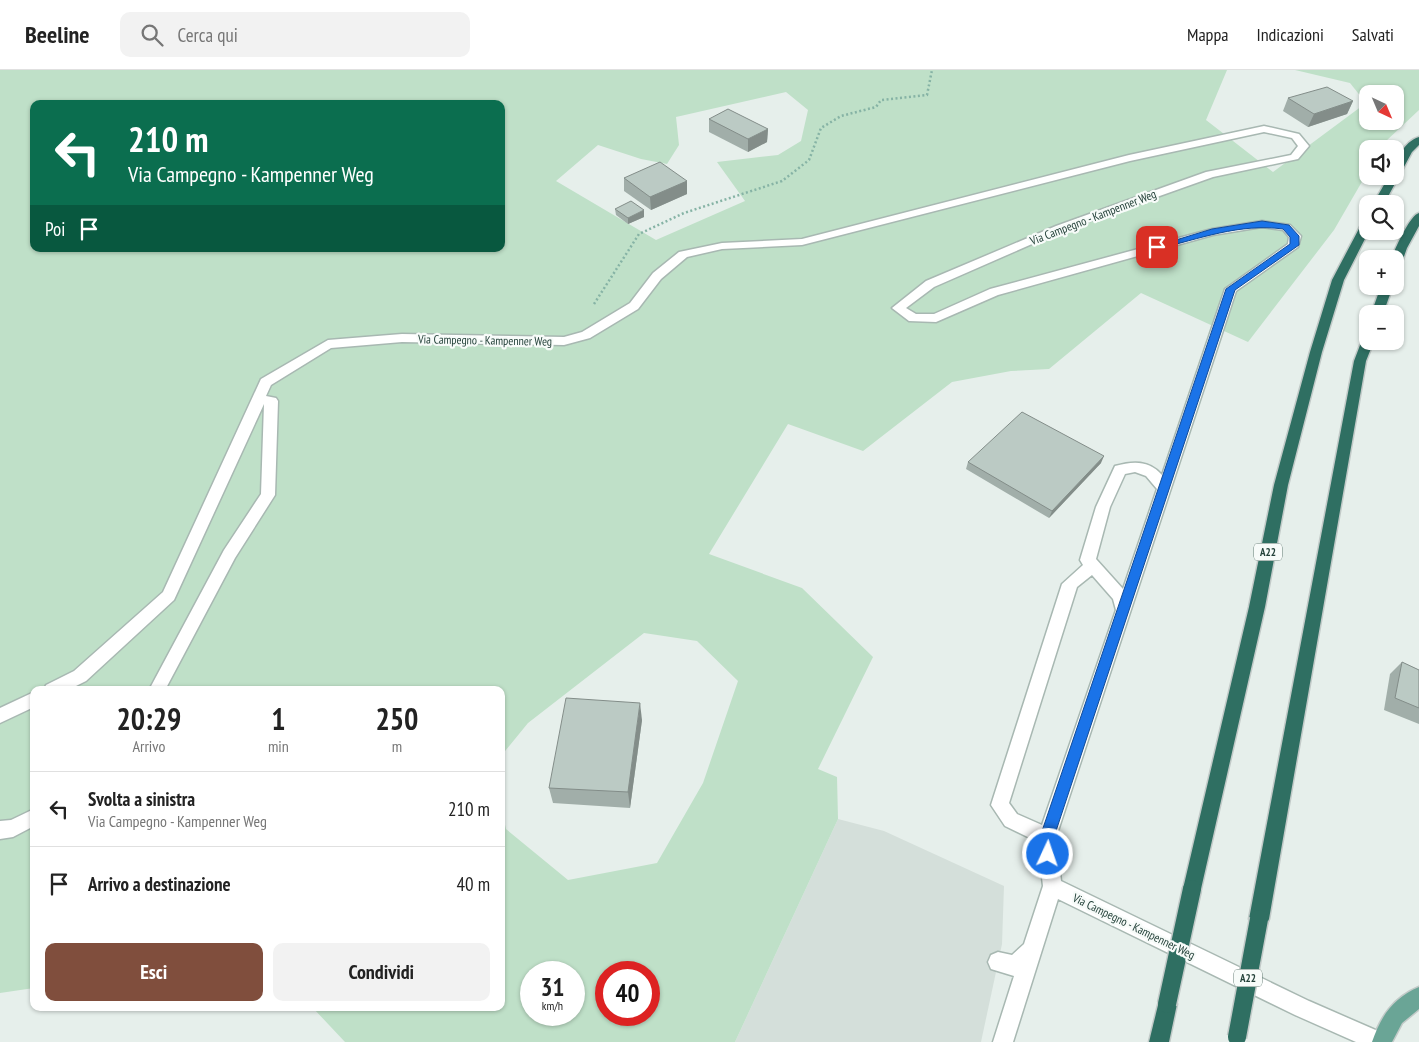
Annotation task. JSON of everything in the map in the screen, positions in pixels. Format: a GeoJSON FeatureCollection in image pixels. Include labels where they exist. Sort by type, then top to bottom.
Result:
{"type":"FeatureCollection","features":[{"type":"Feature","properties":{"kind":"highway"},"geometry":{"type":"LineString","coordinates":[[1404,157],[1408,150],[1419,140]]}},
{"type":"Feature","properties":{"kind":"highway"},"geometry":{"type":"LineString","coordinates":[[1400,250],[1419,216]]}},
{"type":"Feature","properties":{"kind":"highway","name":"A22"},"geometry":{"type":"LineString","coordinates":[[1159,1042],[1257,607],[1281,485],[1311,371],[1338,280],[1359,240]]}},
{"type":"Feature","properties":{"kind":"highway","name":"A22"},"geometry":{"type":"LineString","coordinates":[[1237,1040],[1360,361],[1364,350]]}},
{"type":"Feature","properties":{"kind":"main road"},"geometry":{"type":"LineString","coordinates":[[1381,1042],[1389,1022],[1402,1007],[1419,997]]}},
{"type":"Feature","properties":{"kind":"street","name":"Via Campegno - Kampenner Weg"},"geometry":{"type":"LineString","coordinates":[[60,686],[80,676],[169,596],[266,382],[328,344],[402,338],[564,342],[586,335],[634,306],[658,276],[683,254],[722,246],[802,242],[1129,158],[1264,129],[1295,136],[1304,146],[1294,157],[1210,174],[1060,228],[930,284],[898,308],[913,318],[936,318],[994,292],[1212,232],[1262,224],[1286,227],[1294,236],[1294,245],[1231,289],[1047,837],[1052,886],[1302,1008],[1381,1042]]}},
{"type":"Feature","properties":{"kind":"street"},"geometry":{"type":"LineString","coordinates":[[159,686],[228,554],[268,495],[271,401],[258,399]]}},
{"type":"Feature","properties":{"kind":"street"},"geometry":{"type":"LineString","coordinates":[[1123,609],[1120,597],[1088,560],[1103,507],[1120,470],[1136,466],[1153,472],[1164,489]]}},
{"type":"Feature","properties":{"kind":"street"},"geometry":{"type":"LineString","coordinates":[[1047,837],[1011,820],[1000,805],[1070,584],[1093,566]]}},
{"type":"Feature","properties":{"kind":"street"},"geometry":{"type":"LineString","coordinates":[[0,716],[30,701]]}},
{"type":"Feature","properties":{"kind":"street"},"geometry":{"type":"LineString","coordinates":[[0,830],[12,828],[30,819]]}},
{"type":"Feature","properties":{"kind":"street"},"geometry":{"type":"LineString","coordinates":[[1003,1042],[1052,886]]}},
{"type":"Feature","properties":{"kind":"street"},"geometry":{"type":"LineString","coordinates":[[998,962],[1015,966],[1031,950]]}},
{"type":"Feature","properties":{"kind":"path"},"geometry":{"type":"LineString","coordinates":[[586,335],[586,316],[639,234],[684,213],[782,181],[809,160],[821,128],[841,116],[876,107],[881,100],[926,95],[932,70]]}},
{"type":"Feature","properties":{"kind":"shaded area"},"geometry":{"type":"Polygon","coordinates":[[[838,819],[884,831],[1004,886],[1002,944],[981,1042],[735,1042],[838,819]]]}},
{"type":"Feature","properties":{"kind":"green space"},"geometry":{"type":"Polygon","coordinates":[[[0,70],[1227,70],[1206,120],[1273,172],[1359,108],[1359,130],[1398,130],[1387,140],[1359,140],[1360,185],[1334,230],[1248,342],[1141,293],[1049,369],[1011,371],[952,382],[863,451],[788,424],[709,554],[802,588],[873,657],[818,769],[837,777],[838,819],[735,1042],[345,1042],[316,1011],[505,1011],[505,825],[506,829],[568,880],[657,863],[703,783],[738,681],[697,641],[644,633],[528,723],[505,751],[505,686],[30,686],[30,989],[0,993],[0,70]],[[786,92],[676,117],[679,145],[667,164],[641,159],[598,145],[556,181],[656,240],[745,201],[717,162],[778,155],[801,141],[808,110],[786,92]]]}},
{"type":"Feature","properties":{"kind":"green space"},"geometry":{"type":"Polygon","coordinates":[[[1295,70],[1419,70],[1419,110],[1404,124],[1404,85],[1359,85],[1359,94],[1350,83],[1295,70]]]}},
{"type":"Feature","properties":{"kind":"building"},"geometry":{"type":"Polygon","coordinates":[[[1327,87],[1353,101],[1314,114],[1288,98],[1327,87]]]}},
{"type":"Feature","properties":{"kind":"building"},"geometry":{"type":"Polygon","coordinates":[[[728,109],[768,129],[748,139],[709,119],[728,109]]]}},
{"type":"Feature","properties":{"kind":"building"},"geometry":{"type":"Polygon","coordinates":[[[660,162],[687,181],[650,197],[624,178],[660,162]]]}},
{"type":"Feature","properties":{"kind":"building"},"geometry":{"type":"Polygon","coordinates":[[[631,201],[644,210],[628,218],[615,209],[631,201]]]}},
{"type":"Feature","properties":{"kind":"building"},"geometry":{"type":"Polygon","coordinates":[[[1022,412],[1104,456],[1052,511],[968,462],[1022,412]]]}},
{"type":"Feature","properties":{"kind":"building"},"geometry":{"type":"Polygon","coordinates":[[[1402,662],[1419,670],[1419,708],[1395,698],[1402,662]]]}},
{"type":"Feature","properties":{"kind":"building"},"geometry":{"type":"Polygon","coordinates":[[[566,698],[640,703],[628,792],[549,788],[566,698]]]}},
{"type":"Feature","properties":{"kind":"route"},"geometry":{"type":"LineString","coordinates":[[1048,854],[1047,837],[1231,289],[1294,245],[1294,236],[1286,227],[1262,224],[1212,232],[1157,247]]}}]}
